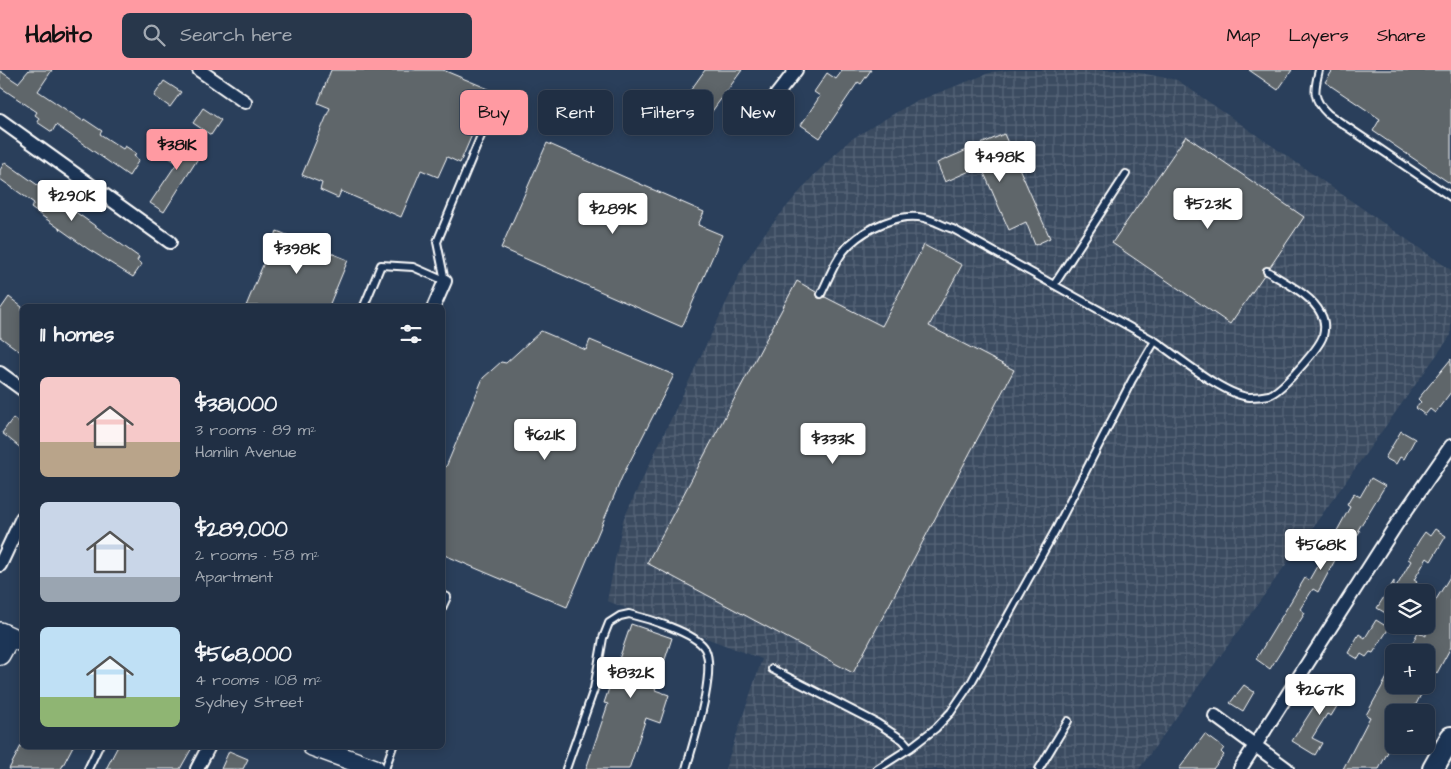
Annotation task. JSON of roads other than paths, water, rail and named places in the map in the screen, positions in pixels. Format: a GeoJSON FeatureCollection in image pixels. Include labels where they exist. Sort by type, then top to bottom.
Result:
{"type":"FeatureCollection","features":[{"type":"Feature","properties":{"kind":"main road"},"geometry":{"type":"LineString","coordinates":[[0,655],[11,637]]}},
{"type":"Feature","properties":{"kind":"main road"},"geometry":{"type":"LineString","coordinates":[[1434,769],[1451,737]]}},
{"type":"Feature","properties":{"kind":"main road"},"geometry":{"type":"LineString","coordinates":[[320,749],[375,769]]}},
{"type":"Feature","properties":{"kind":"street"},"geometry":{"type":"LineString","coordinates":[[199,70],[245,102]]}},
{"type":"Feature","properties":{"kind":"street"},"geometry":{"type":"LineString","coordinates":[[780,90],[796,70]]}},
{"type":"Feature","properties":{"kind":"street"},"geometry":{"type":"LineString","coordinates":[[0,120],[170,242]]}},
{"type":"Feature","properties":{"kind":"street"},"geometry":{"type":"LineString","coordinates":[[435,304],[444,282]]}},
{"type":"Feature","properties":{"kind":"street"},"geometry":{"type":"LineString","coordinates":[[0,373],[20,388]]}},
{"type":"Feature","properties":{"kind":"street"},"geometry":{"type":"LineString","coordinates":[[1240,769],[1257,746],[1396,526],[1451,446]]}},
{"type":"Feature","properties":{"kind":"street"},"geometry":{"type":"LineString","coordinates":[[0,565],[20,522]]}},
{"type":"Feature","properties":{"kind":"street"},"geometry":{"type":"LineString","coordinates":[[1215,716],[1287,769]]}},
{"type":"Feature","properties":{"kind":"street"},"geometry":{"type":"LineString","coordinates":[[197,769],[207,749]]}},
{"type":"Feature","properties":{"kind":"lane"},"geometry":{"type":"LineString","coordinates":[[1318,70],[1315,95],[1318,104],[1328,114],[1451,197]]}},
{"type":"Feature","properties":{"kind":"lane"},"geometry":{"type":"LineString","coordinates":[[444,282],[437,242],[481,135]]}},
{"type":"Feature","properties":{"kind":"lane"},"geometry":{"type":"LineString","coordinates":[[1054,286],[1126,174]]}},
{"type":"Feature","properties":{"kind":"lane"},"geometry":{"type":"LineString","coordinates":[[821,294],[840,257],[850,244],[877,226],[902,218],[923,218],[953,229],[1154,341],[1220,386],[1248,397],[1270,395],[1291,379],[1322,338],[1325,324],[1321,313],[1309,298],[1267,271]]}},
{"type":"Feature","properties":{"kind":"lane"},"geometry":{"type":"LineString","coordinates":[[365,304],[381,265],[413,267],[444,282]]}},
{"type":"Feature","properties":{"kind":"lane"},"geometry":{"type":"LineString","coordinates":[[877,769],[910,748],[944,720],[972,681],[1056,529],[1154,341]]}},
{"type":"Feature","properties":{"kind":"lane"},"geometry":{"type":"LineString","coordinates":[[566,769],[594,689],[603,638],[609,623],[620,616],[629,614],[695,638],[704,648],[708,661],[706,687],[686,769]]}},
{"type":"Feature","properties":{"kind":"lane"},"geometry":{"type":"LineString","coordinates":[[772,669],[884,727],[910,748]]}},
{"type":"Feature","properties":{"kind":"lane"},"geometry":{"type":"LineString","coordinates":[[1039,769],[1068,721]]}},
{"type":"Feature","properties":{"kind":"lane"},"geometry":{"type":"LineString","coordinates":[[88,769],[98,749]]}},
{"type":"Feature","properties":{"kind":"lane"},"geometry":{"type":"LineString","coordinates":[[385,769],[392,749]]}}]}
